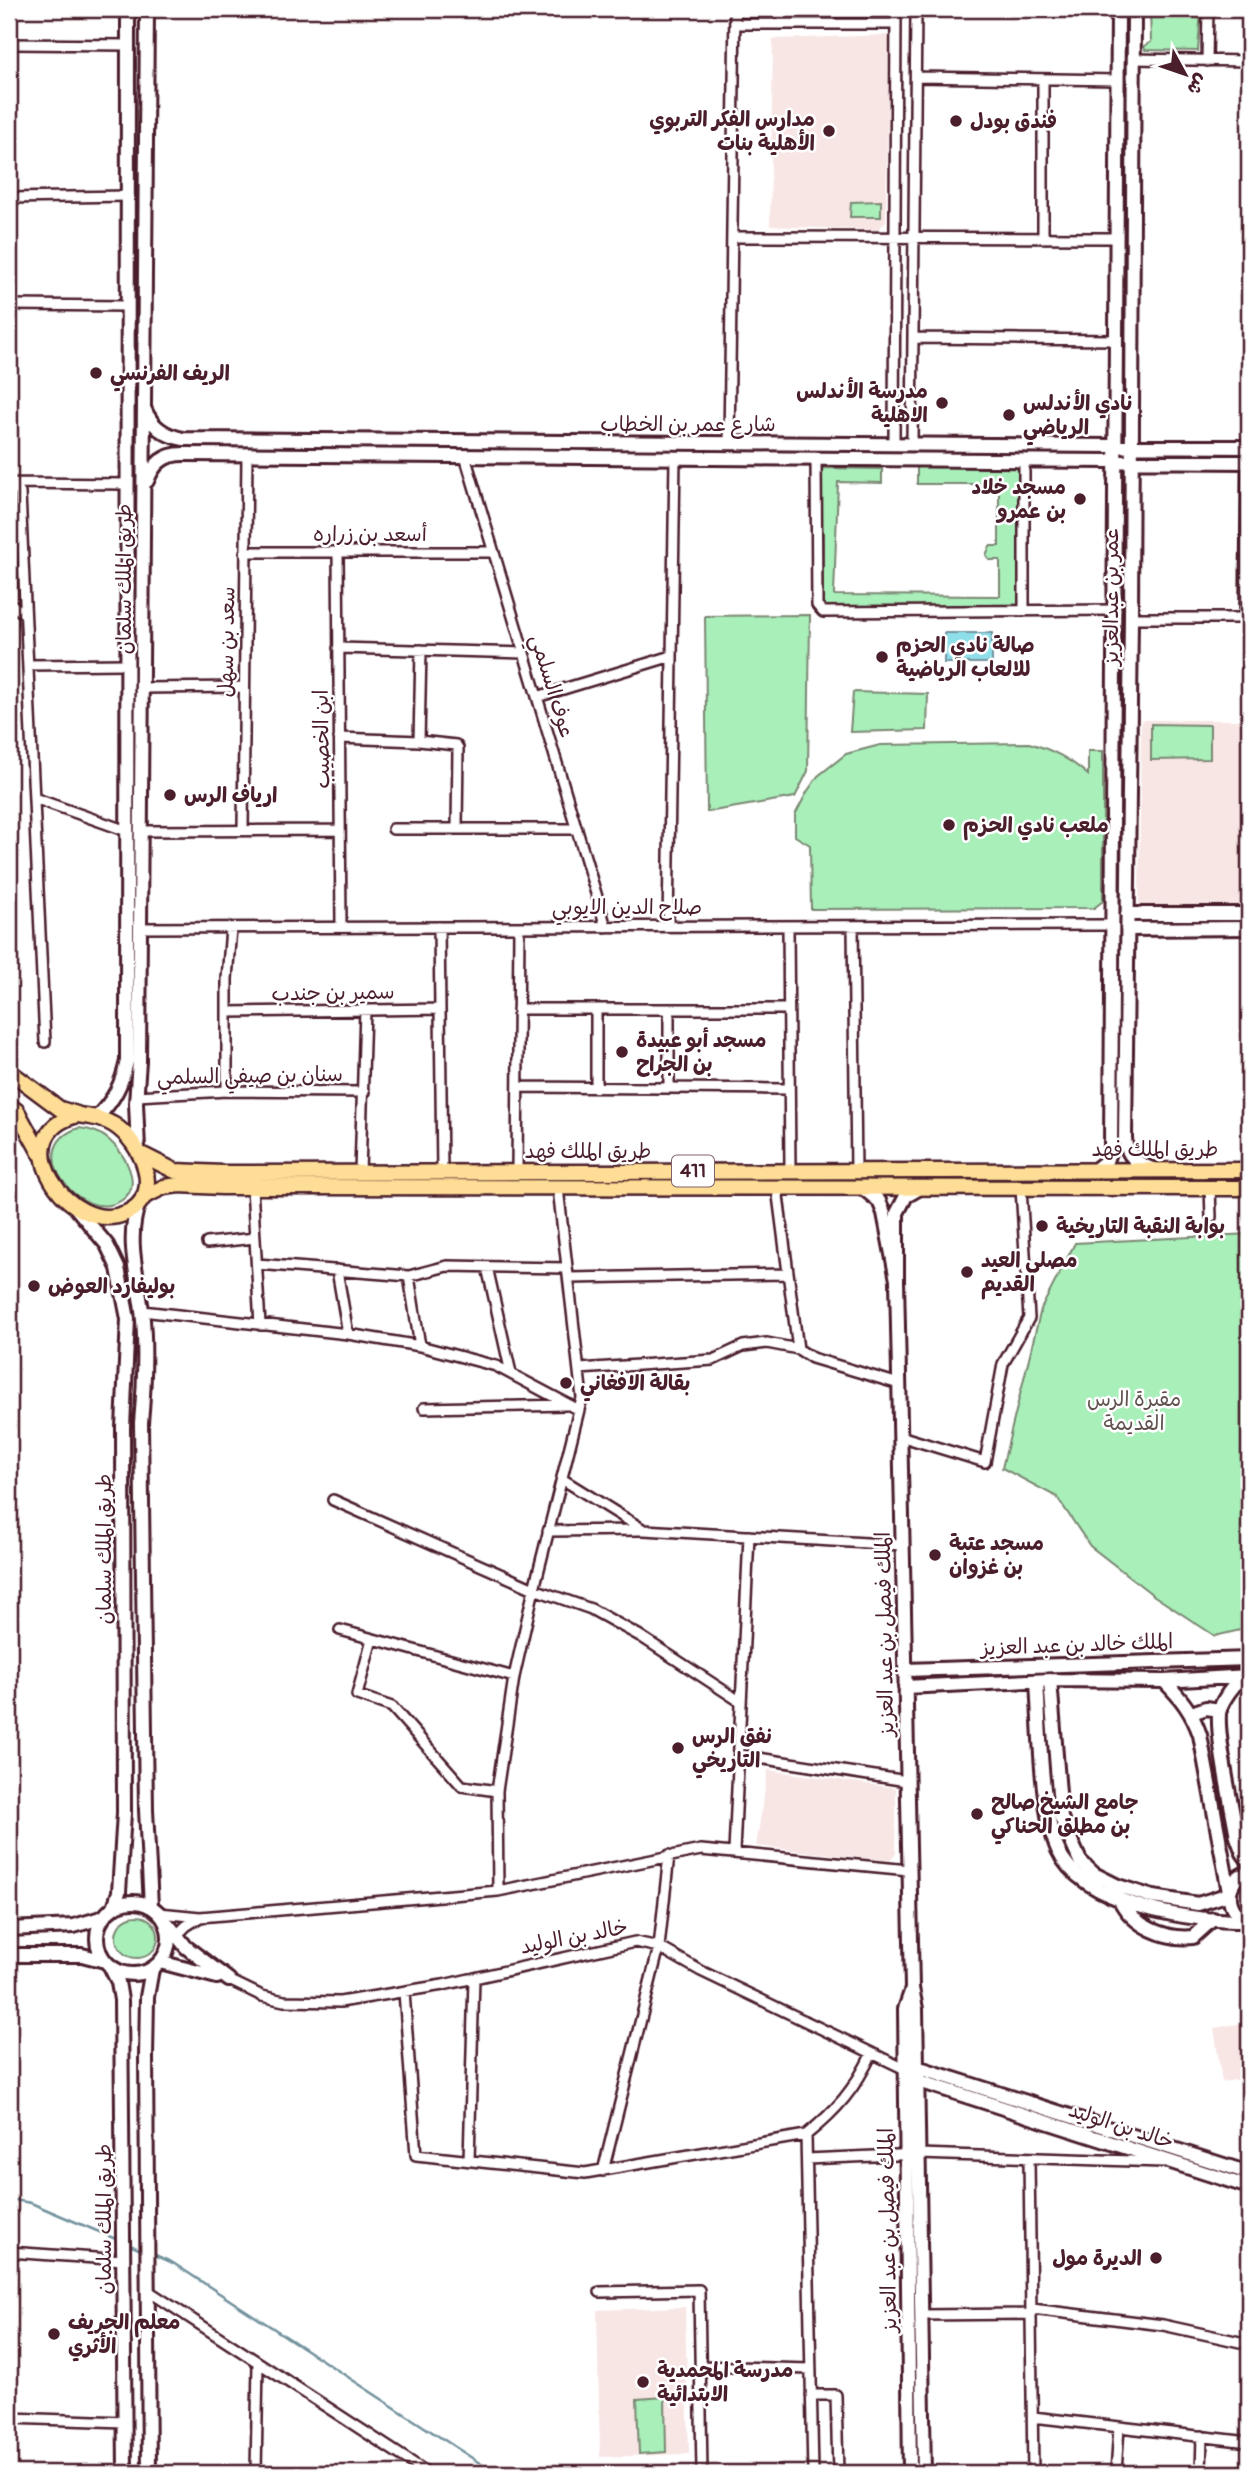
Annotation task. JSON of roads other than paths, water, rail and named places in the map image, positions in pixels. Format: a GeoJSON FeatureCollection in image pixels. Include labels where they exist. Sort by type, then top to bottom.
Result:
{"type":"FeatureCollection","features":[{"type":"Feature","properties":{"kind":"main road"},"geometry":{"type":"LineString","coordinates":[[9,1071],[60,1109],[97,1117],[115,1125],[130,1139],[147,1172],[146,1189],[141,1200],[127,1213],[110,1216],[92,1214],[74,1206],[58,1193],[47,1177],[29,1131],[17,1111],[9,1105]]}},
{"type":"Feature","properties":{"kind":"main road"},"geometry":{"type":"LineString","coordinates":[[42,1159],[42,1142],[50,1128],[62,1119],[78,1115]]}},
{"type":"Feature","properties":{"kind":"main road","name":"طريق الملك فهد"},"geometry":{"type":"LineString","coordinates":[[139,1152],[175,1171],[1249,1170]]}},
{"type":"Feature","properties":{"kind":"main road","name":"طريق الملك فهد"},"geometry":{"type":"LineString","coordinates":[[141,1200],[164,1187],[179,1185],[1249,1188]]}},
{"type":"Feature","properties":{"kind":"street","name":"طريق الملك سلمان"},"geometry":{"type":"LineString","coordinates":[[97,1117],[122,1082],[127,1060],[128,9]]}},
{"type":"Feature","properties":{"kind":"street","name":"طريق الملك سلمان"},"geometry":{"type":"LineString","coordinates":[[139,1152],[136,1096],[139,1061],[147,9]]}},
{"type":"Feature","properties":{"kind":"street"},"geometry":{"type":"LineString","coordinates":[[729,443],[735,9]]}},
{"type":"Feature","properties":{"kind":"street"},"geometry":{"type":"LineString","coordinates":[[894,444],[896,9]]}},
{"type":"Feature","properties":{"kind":"street"},"geometry":{"type":"LineString","coordinates":[[912,444],[916,9]]}},
{"type":"Feature","properties":{"kind":"street","name":"عمر بن عبدالعزيز"},"geometry":{"type":"LineString","coordinates":[[1095,1170],[1106,1161],[1111,1147],[1118,9]]}},
{"type":"Feature","properties":{"kind":"street","name":"عمر بن عبدالعزيز"},"geometry":{"type":"LineString","coordinates":[[1134,9],[1126,1147],[1129,1156],[1155,1170]]}},
{"type":"Feature","properties":{"kind":"street"},"geometry":{"type":"LineString","coordinates":[[1207,61],[1208,9]]}},
{"type":"Feature","properties":{"kind":"street"},"geometry":{"type":"LineString","coordinates":[[735,23],[896,24]]}},
{"type":"Feature","properties":{"kind":"street"},"geometry":{"type":"LineString","coordinates":[[9,44],[128,46]]}},
{"type":"Feature","properties":{"kind":"street"},"geometry":{"type":"LineString","coordinates":[[1133,59],[1249,61]]}},
{"type":"Feature","properties":{"kind":"street"},"geometry":{"type":"LineString","coordinates":[[916,78],[1118,80]]}},
{"type":"Feature","properties":{"kind":"street"},"geometry":{"type":"LineString","coordinates":[[1043,238],[1044,79]]}},
{"type":"Feature","properties":{"kind":"street"},"geometry":{"type":"LineString","coordinates":[[9,198],[127,195]]}},
{"type":"Feature","properties":{"kind":"street"},"geometry":{"type":"LineString","coordinates":[[732,237],[1116,237]]}},
{"type":"Feature","properties":{"kind":"street"},"geometry":{"type":"LineString","coordinates":[[9,305],[128,306]]}},
{"type":"Feature","properties":{"kind":"street"},"geometry":{"type":"LineString","coordinates":[[913,338],[1115,340]]}},
{"type":"Feature","properties":{"kind":"street","name":"شارع عمر بن الخطاب"},"geometry":{"type":"LineString","coordinates":[[143,405],[157,428],[163,433],[183,439],[1249,447]]}},
{"type":"Feature","properties":{"kind":"street","name":"سعد بن سهل"},"geometry":{"type":"LineString","coordinates":[[243,830],[247,454]]}},
{"type":"Feature","properties":{"kind":"street","name":"شارع عمر بن الخطاب"},"geometry":{"type":"LineString","coordinates":[[144,487],[155,465],[169,455],[1248,462]]}},
{"type":"Feature","properties":{"kind":"street","name":"عوف السلمي"},"geometry":{"type":"LineString","coordinates":[[465,456],[606,926]]}},
{"type":"Feature","properties":{"kind":"street"},"geometry":{"type":"LineString","coordinates":[[668,926],[675,457]]}},
{"type":"Feature","properties":{"kind":"street"},"geometry":{"type":"LineString","coordinates":[[816,458],[819,610],[1116,610]]}},
{"type":"Feature","properties":{"kind":"street"},"geometry":{"type":"LineString","coordinates":[[1024,460],[1024,610]]}},
{"type":"Feature","properties":{"kind":"street"},"geometry":{"type":"LineString","coordinates":[[1131,618],[1247,618],[1248,462]]}},
{"type":"Feature","properties":{"kind":"street"},"geometry":{"type":"LineString","coordinates":[[10,481],[127,484]]}},
{"type":"Feature","properties":{"kind":"street"},"geometry":{"type":"LineString","coordinates":[[10,481],[20,493],[45,1042]]}},
{"type":"Feature","properties":{"kind":"street","name":"ابن الخصيب"},"geometry":{"type":"LineString","coordinates":[[338,551],[341,927]]}},
{"type":"Feature","properties":{"kind":"street","name":"أسعد بن زراره"},"geometry":{"type":"LineString","coordinates":[[246,552],[494,552]]}},
{"type":"Feature","properties":{"kind":"street"},"geometry":{"type":"LineString","coordinates":[[9,603],[25,614]]}},
{"type":"Feature","properties":{"kind":"street"},"geometry":{"type":"LineString","coordinates":[[338,648],[524,653]]}},
{"type":"Feature","properties":{"kind":"street"},"geometry":{"type":"LineString","coordinates":[[419,741],[421,650]]}},
{"type":"Feature","properties":{"kind":"street"},"geometry":{"type":"LineString","coordinates":[[537,697],[672,656]]}},
{"type":"Feature","properties":{"kind":"street"},"geometry":{"type":"LineString","coordinates":[[28,665],[127,664]]}},
{"type":"Feature","properties":{"kind":"street"},"geometry":{"type":"LineString","coordinates":[[142,688],[244,687]]}},
{"type":"Feature","properties":{"kind":"street"},"geometry":{"type":"LineString","coordinates":[[339,738],[456,745],[457,829]]}},
{"type":"Feature","properties":{"kind":"street"},"geometry":{"type":"LineString","coordinates":[[34,798],[127,831]]}},
{"type":"Feature","properties":{"kind":"street"},"geometry":{"type":"LineString","coordinates":[[393,829],[577,828]]}},
{"type":"Feature","properties":{"kind":"street"},"geometry":{"type":"LineString","coordinates":[[141,831],[340,830]]}},
{"type":"Feature","properties":{"kind":"street"},"geometry":{"type":"LineString","coordinates":[[1127,914],[1249,914]]}},
{"type":"Feature","properties":{"kind":"street","name":"صلاح الدين الايوبي"},"geometry":{"type":"LineString","coordinates":[[140,928],[1113,925]]}},
{"type":"Feature","properties":{"kind":"street"},"geometry":{"type":"LineString","coordinates":[[788,926],[790,1171]]}},
{"type":"Feature","properties":{"kind":"street"},"geometry":{"type":"LineString","coordinates":[[853,926],[856,1171]]}},
{"type":"Feature","properties":{"kind":"street"},"geometry":{"type":"LineString","coordinates":[[439,927],[442,1172]]}},
{"type":"Feature","properties":{"kind":"street"},"geometry":{"type":"LineString","coordinates":[[517,1172],[519,927]]}},
{"type":"Feature","properties":{"kind":"street"},"geometry":{"type":"LineString","coordinates":[[227,1091],[231,928]]}},
{"type":"Feature","properties":{"kind":"street"},"geometry":{"type":"LineString","coordinates":[[1127,929],[1249,928]]}},
{"type":"Feature","properties":{"kind":"street","name":"سمير بن جندب"},"geometry":{"type":"LineString","coordinates":[[227,1012],[440,1009]]}},
{"type":"Feature","properties":{"kind":"street"},"geometry":{"type":"LineString","coordinates":[[518,1009],[788,1009]]}},
{"type":"Feature","properties":{"kind":"street"},"geometry":{"type":"LineString","coordinates":[[596,1009],[596,1087]]}},
{"type":"Feature","properties":{"kind":"street"},"geometry":{"type":"LineString","coordinates":[[669,1009],[669,1088]]}},
{"type":"Feature","properties":{"kind":"street"},"geometry":{"type":"LineString","coordinates":[[360,1172],[365,1010]]}},
{"type":"Feature","properties":{"kind":"street"},"geometry":{"type":"LineString","coordinates":[[518,1087],[789,1089]]}},
{"type":"Feature","properties":{"kind":"street","name":"سنان بن صيفي السلمي"},"geometry":{"type":"LineString","coordinates":[[136,1096],[227,1091],[364,1092]]}},
{"type":"Feature","properties":{"kind":"street"},"geometry":{"type":"LineString","coordinates":[[884,1213],[890,1188],[887,1171]]}},
{"type":"Feature","properties":{"kind":"street"},"geometry":{"type":"LineString","coordinates":[[252,1187],[260,1325]]}},
{"type":"Feature","properties":{"kind":"street"},"geometry":{"type":"LineString","coordinates":[[498,1891],[497,1791],[514,1677],[582,1398],[558,1188]]}},
{"type":"Feature","properties":{"kind":"street"},"geometry":{"type":"LineString","coordinates":[[777,1188],[798,1349]]}},
{"type":"Feature","properties":{"kind":"street"},"geometry":{"type":"LineString","coordinates":[[863,1188],[879,1202],[884,1213],[897,1279]]}},
{"type":"Feature","properties":{"kind":"street"},"geometry":{"type":"LineString","coordinates":[[890,1188],[901,1203]]}},
{"type":"Feature","properties":{"kind":"street"},"geometry":{"type":"LineString","coordinates":[[897,1279],[897,1213],[906,1196],[920,1188]]}},
{"type":"Feature","properties":{"kind":"street"},"geometry":{"type":"LineString","coordinates":[[900,1436],[985,1462],[1003,1364],[1029,1318],[1021,1188]]}},
{"type":"Feature","properties":{"kind":"street"},"geometry":{"type":"LineString","coordinates":[[1210,1188],[1211,1217]]}},
{"type":"Feature","properties":{"kind":"street","name":"طريق الملك سلمان"},"geometry":{"type":"LineString","coordinates":[[141,1200],[133,1217],[132,1232],[145,1361],[141,1423],[146,1810],[159,1914]]}},
{"type":"Feature","properties":{"kind":"street","name":"طريق الملك سلمان"},"geometry":{"type":"LineString","coordinates":[[74,1206],[107,1245],[118,1268],[128,1319],[123,1427],[124,1813],[119,1892],[114,1907]]}},
{"type":"Feature","properties":{"kind":"street"},"geometry":{"type":"LineString","coordinates":[[207,1243],[255,1238]]}},
{"type":"Feature","properties":{"kind":"street"},"geometry":{"type":"LineString","coordinates":[[257,1264],[409,1276],[447,1266],[568,1273],[788,1274]]}},
{"type":"Feature","properties":{"kind":"street"},"geometry":{"type":"LineString","coordinates":[[486,1267],[511,1373]]}},
{"type":"Feature","properties":{"kind":"street"},"geometry":{"type":"LineString","coordinates":[[337,1269],[348,1335]]}},
{"type":"Feature","properties":{"kind":"street"},"geometry":{"type":"LineString","coordinates":[[409,1276],[420,1346]]}},
{"type":"Feature","properties":{"kind":"street","name":"الملك فيصل بن عبد العزيز"},"geometry":{"type":"LineString","coordinates":[[897,1279],[912,1988],[916,2009],[913,2072],[911,2473]]}},
{"type":"Feature","properties":{"kind":"street"},"geometry":{"type":"LineString","coordinates":[[142,1311],[420,1346],[496,1366],[579,1410]]}},
{"type":"Feature","properties":{"kind":"street"},"geometry":{"type":"LineString","coordinates":[[579,1369],[713,1360],[743,1346],[767,1343],[798,1349],[812,1358],[899,1384]]}},
{"type":"Feature","properties":{"kind":"street"},"geometry":{"type":"LineString","coordinates":[[424,1408],[569,1405]]}},
{"type":"Feature","properties":{"kind":"street"},"geometry":{"type":"LineString","coordinates":[[562,1479],[644,1530]]}},
{"type":"Feature","properties":{"kind":"street"},"geometry":{"type":"LineString","coordinates":[[333,1500],[534,1589],[591,1609],[640,1636],[741,1702]]}},
{"type":"Feature","properties":{"kind":"street"},"geometry":{"type":"LineString","coordinates":[[548,1531],[644,1530],[902,1545]]}},
{"type":"Feature","properties":{"kind":"street"},"geometry":{"type":"LineString","coordinates":[[734,1852],[749,1536]]}},
{"type":"Feature","properties":{"kind":"street"},"geometry":{"type":"LineString","coordinates":[[340,1630],[514,1677]]}},
{"type":"Feature","properties":{"kind":"street"},"geometry":{"type":"LineString","coordinates":[[372,1639],[357,1695],[392,1707],[462,1786],[497,1791]]}},
{"type":"Feature","properties":{"kind":"street","name":"الملك خالد بن عبد العزيز"},"geometry":{"type":"LineString","coordinates":[[905,1670],[1249,1659]]}},
{"type":"Feature","properties":{"kind":"street"},"geometry":{"type":"LineString","coordinates":[[1246,1677],[1230,1690],[1220,1710],[1219,1729],[1237,1837],[1249,1861]]}},
{"type":"Feature","properties":{"kind":"street","name":"الملك خالد بن عبد العزيز"},"geometry":{"type":"LineString","coordinates":[[905,1686],[1043,1680],[1164,1681],[1246,1677]]}},
{"type":"Feature","properties":{"kind":"street"},"geometry":{"type":"LineString","coordinates":[[1043,1680],[1061,1818],[1080,1861],[1094,1874],[1118,1886],[1153,1897],[1198,1904],[1229,1893],[1237,1877],[1249,1872]]}},
{"type":"Feature","properties":{"kind":"street"},"geometry":{"type":"LineString","coordinates":[[1043,1680],[1045,1791],[1057,1849],[1068,1867],[1085,1883],[1120,1900],[1149,1909],[1247,1922]]}},
{"type":"Feature","properties":{"kind":"street"},"geometry":{"type":"LineString","coordinates":[[1164,1681],[1181,1697],[1192,1713],[1200,1735],[1231,1907],[1247,1922]]}},
{"type":"Feature","properties":{"kind":"street"},"geometry":{"type":"LineString","coordinates":[[1192,1713],[1206,1708],[1220,1710]]}},
{"type":"Feature","properties":{"kind":"street"},"geometry":{"type":"LineString","coordinates":[[738,1755],[907,1781]]}},
{"type":"Feature","properties":{"kind":"street"},"geometry":{"type":"LineString","coordinates":[[108,1963],[99,1951],[99,1928],[104,1917],[114,1907],[132,1902],[159,1914],[200,1917],[498,1891],[701,1850],[909,1870]]}},
{"type":"Feature","properties":{"kind":"street"},"geometry":{"type":"LineString","coordinates":[[603,2171],[659,1947],[669,1855]]}},
{"type":"Feature","properties":{"kind":"street"},"geometry":{"type":"LineString","coordinates":[[1120,1900],[1133,1917],[1161,1934],[1194,1937],[1213,1919]]}},
{"type":"Feature","properties":{"kind":"street"},"geometry":{"type":"LineString","coordinates":[[159,1914],[172,1939],[229,1980]]}},
{"type":"Feature","properties":{"kind":"street"},"geometry":{"type":"LineString","coordinates":[[9,1929],[75,1926],[104,1917]]}},
{"type":"Feature","properties":{"kind":"street"},"geometry":{"type":"LineString","coordinates":[[156,1966],[172,1939],[200,1917]]}},
{"type":"Feature","properties":{"kind":"street","name":"خالد بن الوليد"},"geometry":{"type":"LineString","coordinates":[[229,1980],[261,1996],[308,2003],[340,2002],[474,1978],[635,1942],[659,1947],[701,1971],[913,2072],[1249,2173]]}},
{"type":"Feature","properties":{"kind":"street"},"geometry":{"type":"LineString","coordinates":[[9,1955],[82,1955],[108,1963],[130,1974],[156,1966],[229,1980]]}},
{"type":"Feature","properties":{"kind":"street","name":"طريق الملك سلمان"},"geometry":{"type":"LineString","coordinates":[[108,1963],[118,1982],[121,2000],[125,2473]]}},
{"type":"Feature","properties":{"kind":"street","name":"طريق الملك سلمان"},"geometry":{"type":"LineString","coordinates":[[149,2473],[146,2057],[147,1997],[156,1966]]}},
{"type":"Feature","properties":{"kind":"street"},"geometry":{"type":"LineString","coordinates":[[469,2161],[474,1978]]}},
{"type":"Feature","properties":{"kind":"street"},"geometry":{"type":"LineString","coordinates":[[404,1992],[416,2155],[586,2174],[806,2135],[833,2114],[861,2077],[873,2053]]}},
{"type":"Feature","properties":{"kind":"street","name":"خالد بن الوليد"},"geometry":{"type":"LineString","coordinates":[[913,2072],[922,2082],[1249,2187]]}},
{"type":"Feature","properties":{"kind":"street"},"geometry":{"type":"LineString","coordinates":[[806,2135],[813,2473]]}},
{"type":"Feature","properties":{"kind":"street"},"geometry":{"type":"LineString","coordinates":[[807,2158],[913,2155],[1172,2162]]}},
{"type":"Feature","properties":{"kind":"street","name":"الملك فيصل بن عبد العزيز"},"geometry":{"type":"LineString","coordinates":[[913,2155],[922,2315],[925,2473]]}},
{"type":"Feature","properties":{"kind":"street"},"geometry":{"type":"LineString","coordinates":[[1030,2159],[1033,2473]]}},
{"type":"Feature","properties":{"kind":"street"},"geometry":{"type":"LineString","coordinates":[[9,2252],[124,2260]]}},
{"type":"Feature","properties":{"kind":"street"},"geometry":{"type":"LineString","coordinates":[[147,2290],[428,2473]]}},
{"type":"Feature","properties":{"kind":"street"},"geometry":{"type":"LineString","coordinates":[[600,2292],[699,2290],[702,2473]]}},
{"type":"Feature","properties":{"kind":"street"},"geometry":{"type":"LineString","coordinates":[[922,2315],[1032,2312],[1163,2325],[1249,2344]]}},
{"type":"Feature","properties":{"kind":"street"},"geometry":{"type":"LineString","coordinates":[[256,2473],[258,2362]]}},
{"type":"Feature","properties":{"kind":"street"},"geometry":{"type":"LineString","coordinates":[[700,2365],[811,2369]]}},
{"type":"Feature","properties":{"kind":"street"},"geometry":{"type":"LineString","coordinates":[[811,2395],[836,2395],[838,2473]]}},
{"type":"Feature","properties":{"kind":"street"},"geometry":{"type":"LineString","coordinates":[[1033,2417],[1249,2442]]}},
{"type":"Feature","properties":{"kind":"street"},"geometry":{"type":"LineString","coordinates":[[9,2418],[125,2422]]}},
{"type":"Feature","properties":{"kind":"street"},"geometry":{"type":"LineString","coordinates":[[1116,2473],[1118,2427]]}},
{"type":"Feature","properties":{"kind":"street"},"geometry":{"type":"LineString","coordinates":[[1200,2473],[1202,2436]]}},
{"type":"Feature","properties":{"kind":"water"},"geometry":{"type":"Polygon","coordinates":[[[944,633],[992,633],[992,663],[944,663],[944,633]]]}},
{"type":"Feature","properties":{"kind":"waterway"},"geometry":{"type":"LineString","coordinates":[[9,2199],[31,2203],[118,2240]]}},
{"type":"Feature","properties":{"kind":"waterway"},"geometry":{"type":"LineString","coordinates":[[130,2245],[141,2250]]}},
{"type":"Feature","properties":{"kind":"waterway"},"geometry":{"type":"LineString","coordinates":[[153,2254],[173,2263],[495,2473]]}},
{"type":"Feature","properties":{"kind":"place","name":"فندق بودل"},"geometry":{"type":"Point","coordinates":[956,121]}},
{"type":"Feature","properties":{"kind":"place","name":"مدارس الفكر التربوي الأهلية بنات"},"geometry":{"type":"Point","coordinates":[829,131]}},
{"type":"Feature","properties":{"kind":"place","name":"الريف الفرنسي"},"geometry":{"type":"Point","coordinates":[96,373]}},
{"type":"Feature","properties":{"kind":"place","name":"مدرسة الأندلس الاهلية"},"geometry":{"type":"Point","coordinates":[942,403]}},
{"type":"Feature","properties":{"kind":"place","name":"نادي الأندلس الرياضي"},"geometry":{"type":"Point","coordinates":[1009,415]}},
{"type":"Feature","properties":{"kind":"place","name":"مسجد خلاد بن عمرو"},"geometry":{"type":"Point","coordinates":[1080,499]}},
{"type":"Feature","properties":{"kind":"place","name":"صالة نادي الحزم للالعاب الرياضية"},"geometry":{"type":"Point","coordinates":[882,657]}},
{"type":"Feature","properties":{"kind":"place","name":"ارياف الرس"},"geometry":{"type":"Point","coordinates":[170,795]}},
{"type":"Feature","properties":{"kind":"place","name":"ملعب نادي الحزم"},"geometry":{"type":"Point","coordinates":[949,825]}},
{"type":"Feature","properties":{"kind":"place","name":"مسجد أبو عبيدة بن الجراح"},"geometry":{"type":"Point","coordinates":[622,1052]}},
{"type":"Feature","properties":{"kind":"place","name":"بوابة النقبة التاريخية"},"geometry":{"type":"Point","coordinates":[1042,1226]}},
{"type":"Feature","properties":{"kind":"place","name":"مصلى العيد القديم"},"geometry":{"type":"Point","coordinates":[967,1272]}},
{"type":"Feature","properties":{"kind":"place","name":"بوليفارد العوض"},"geometry":{"type":"Point","coordinates":[34,1286]}},
{"type":"Feature","properties":{"kind":"place","name":"بقالة الافغاني"},"geometry":{"type":"Point","coordinates":[566,1383]}},
{"type":"Feature","properties":{"kind":"place","name":"مسجد عتبة بن غزوان"},"geometry":{"type":"Point","coordinates":[935,1555]}},
{"type":"Feature","properties":{"kind":"place","name":"نفق الرس التاريخي"},"geometry":{"type":"Point","coordinates":[678,1748]}},
{"type":"Feature","properties":{"kind":"place","name":"جامع الشيخ صالح بن مطلق الحناكي"},"geometry":{"type":"Point","coordinates":[977,1814]}},
{"type":"Feature","properties":{"kind":"place","name":"الديرة مول"},"geometry":{"type":"Point","coordinates":[1156,2258]}},
{"type":"Feature","properties":{"kind":"place","name":"معلم الجريف الأثري"},"geometry":{"type":"Point","coordinates":[54,2334]}},
{"type":"Feature","properties":{"kind":"place","name":"مدرسة المحمدية الابتدائية"},"geometry":{"type":"Point","coordinates":[643,2382]}},
{"type":"Feature","properties":{"kind":"park label","name":"مقبرة الرس القديمة"},"geometry":{"type":"Point","coordinates":[1134,1411]}}]}
